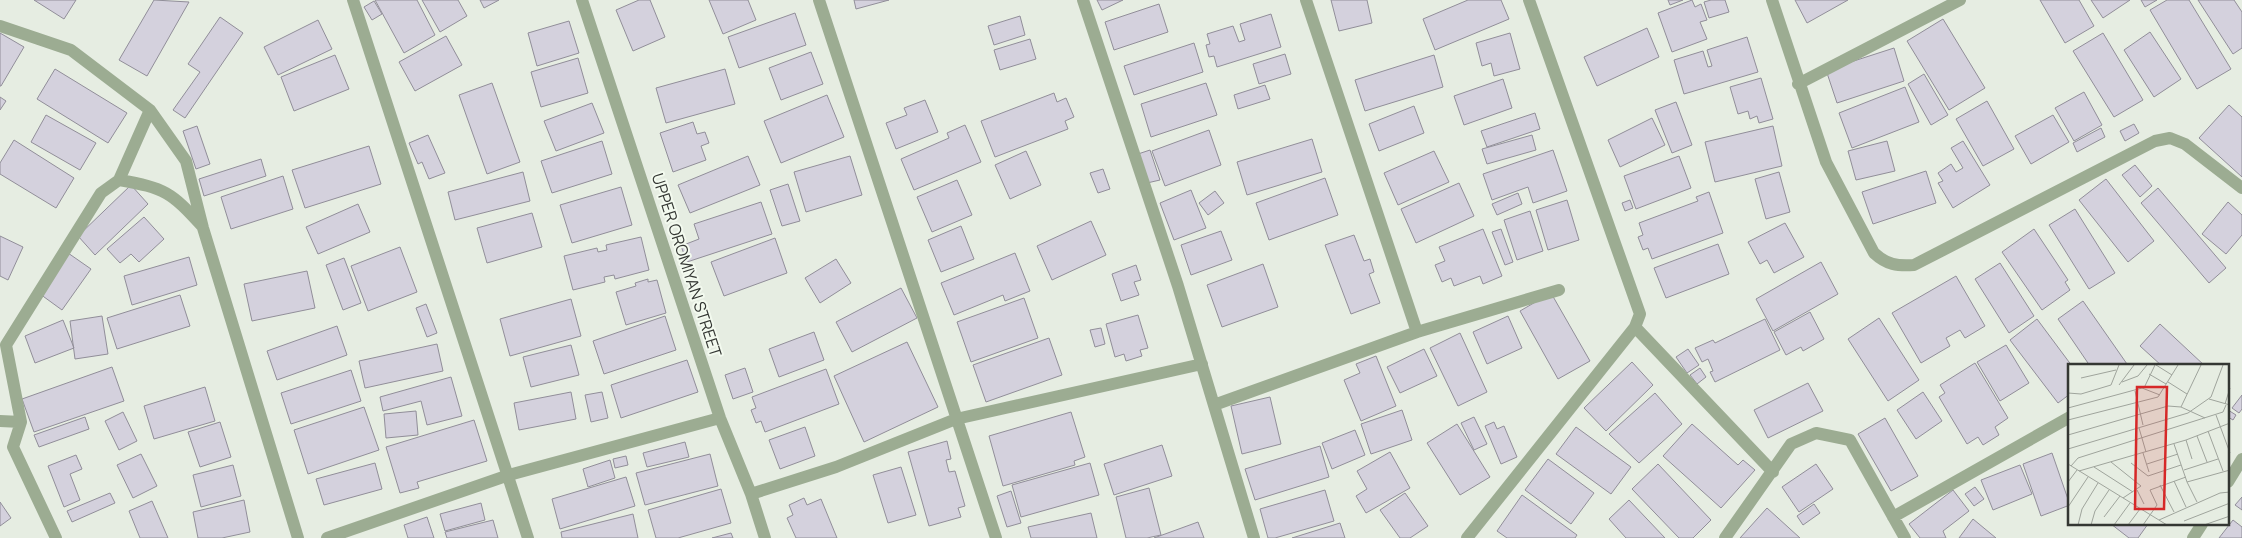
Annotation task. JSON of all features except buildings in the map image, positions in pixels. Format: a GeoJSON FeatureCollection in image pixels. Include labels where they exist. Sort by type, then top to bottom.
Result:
{"type":"FeatureCollection","features":[{"type":"Feature","properties":{"kind":"street"},"geometry":{"type":"LineString","coordinates":[[353,0],[528,538]]}},
{"type":"Feature","properties":{"kind":"street","name":"UPPER OROMIYAN STREET"},"geometry":{"type":"LineString","coordinates":[[582,0],[720,418],[751,494],[765,538]]}},
{"type":"Feature","properties":{"kind":"street"},"geometry":{"type":"LineString","coordinates":[[819,0],[996,538]]}},
{"type":"Feature","properties":{"kind":"street"},"geometry":{"type":"LineString","coordinates":[[1083,0],[1178,286],[1254,538]]}},
{"type":"Feature","properties":{"kind":"street"},"geometry":{"type":"LineString","coordinates":[[1306,0],[1417,332]]}},
{"type":"Feature","properties":{"kind":"street"},"geometry":{"type":"LineString","coordinates":[[1467,538],[1635,327],[1640,314],[1529,0]]}},
{"type":"Feature","properties":{"kind":"street"},"geometry":{"type":"LineString","coordinates":[[1772,0],[1798,84],[1826,162],[1874,254],[1884,264],[1914,264],[2155,141],[2170,138],[2185,144],[2242,188]]}},
{"type":"Feature","properties":{"kind":"street"},"geometry":{"type":"LineString","coordinates":[[1798,84],[1960,0]]}},
{"type":"Feature","properties":{"kind":"street"},"geometry":{"type":"LineString","coordinates":[[0,26],[71,50],[150,110],[186,161],[203,228],[298,538]]}},
{"type":"Feature","properties":{"kind":"street"},"geometry":{"type":"LineString","coordinates":[[56,538],[13,447],[21,422],[6,345],[101,194],[119,180],[150,110]]}},
{"type":"Feature","properties":{"kind":"street"},"geometry":{"type":"LineString","coordinates":[[119,180],[151,185],[177,198],[203,228]]}},
{"type":"Feature","properties":{"kind":"street"},"geometry":{"type":"LineString","coordinates":[[1214,405],[1417,332],[1559,290]]}},
{"type":"Feature","properties":{"kind":"street"},"geometry":{"type":"LineString","coordinates":[[1635,327],[1773,472]]}},
{"type":"Feature","properties":{"kind":"street"},"geometry":{"type":"LineString","coordinates":[[751,494],[836,467],[956,419],[1202,364]]}},
{"type":"Feature","properties":{"kind":"street"},"geometry":{"type":"LineString","coordinates":[[1893,517],[2068,417]]}},
{"type":"Feature","properties":{"kind":"street"},"geometry":{"type":"LineString","coordinates":[[327,538],[509,475],[720,418]]}},
{"type":"Feature","properties":{"kind":"street"},"geometry":{"type":"LineString","coordinates":[[0,421],[21,422]]}},
{"type":"Feature","properties":{"kind":"street"},"geometry":{"type":"LineString","coordinates":[[1724,538],[1773,472],[1791,444],[1816,433],[1850,440],[1905,538]]}},
{"type":"Feature","properties":{"kind":"street"},"geometry":{"type":"LineString","coordinates":[[2230,479],[2242,459]]}},
{"type":"Feature","properties":{"kind":"street"},"geometry":{"type":"LineString","coordinates":[[2193,538],[2201,526]]}}]}
